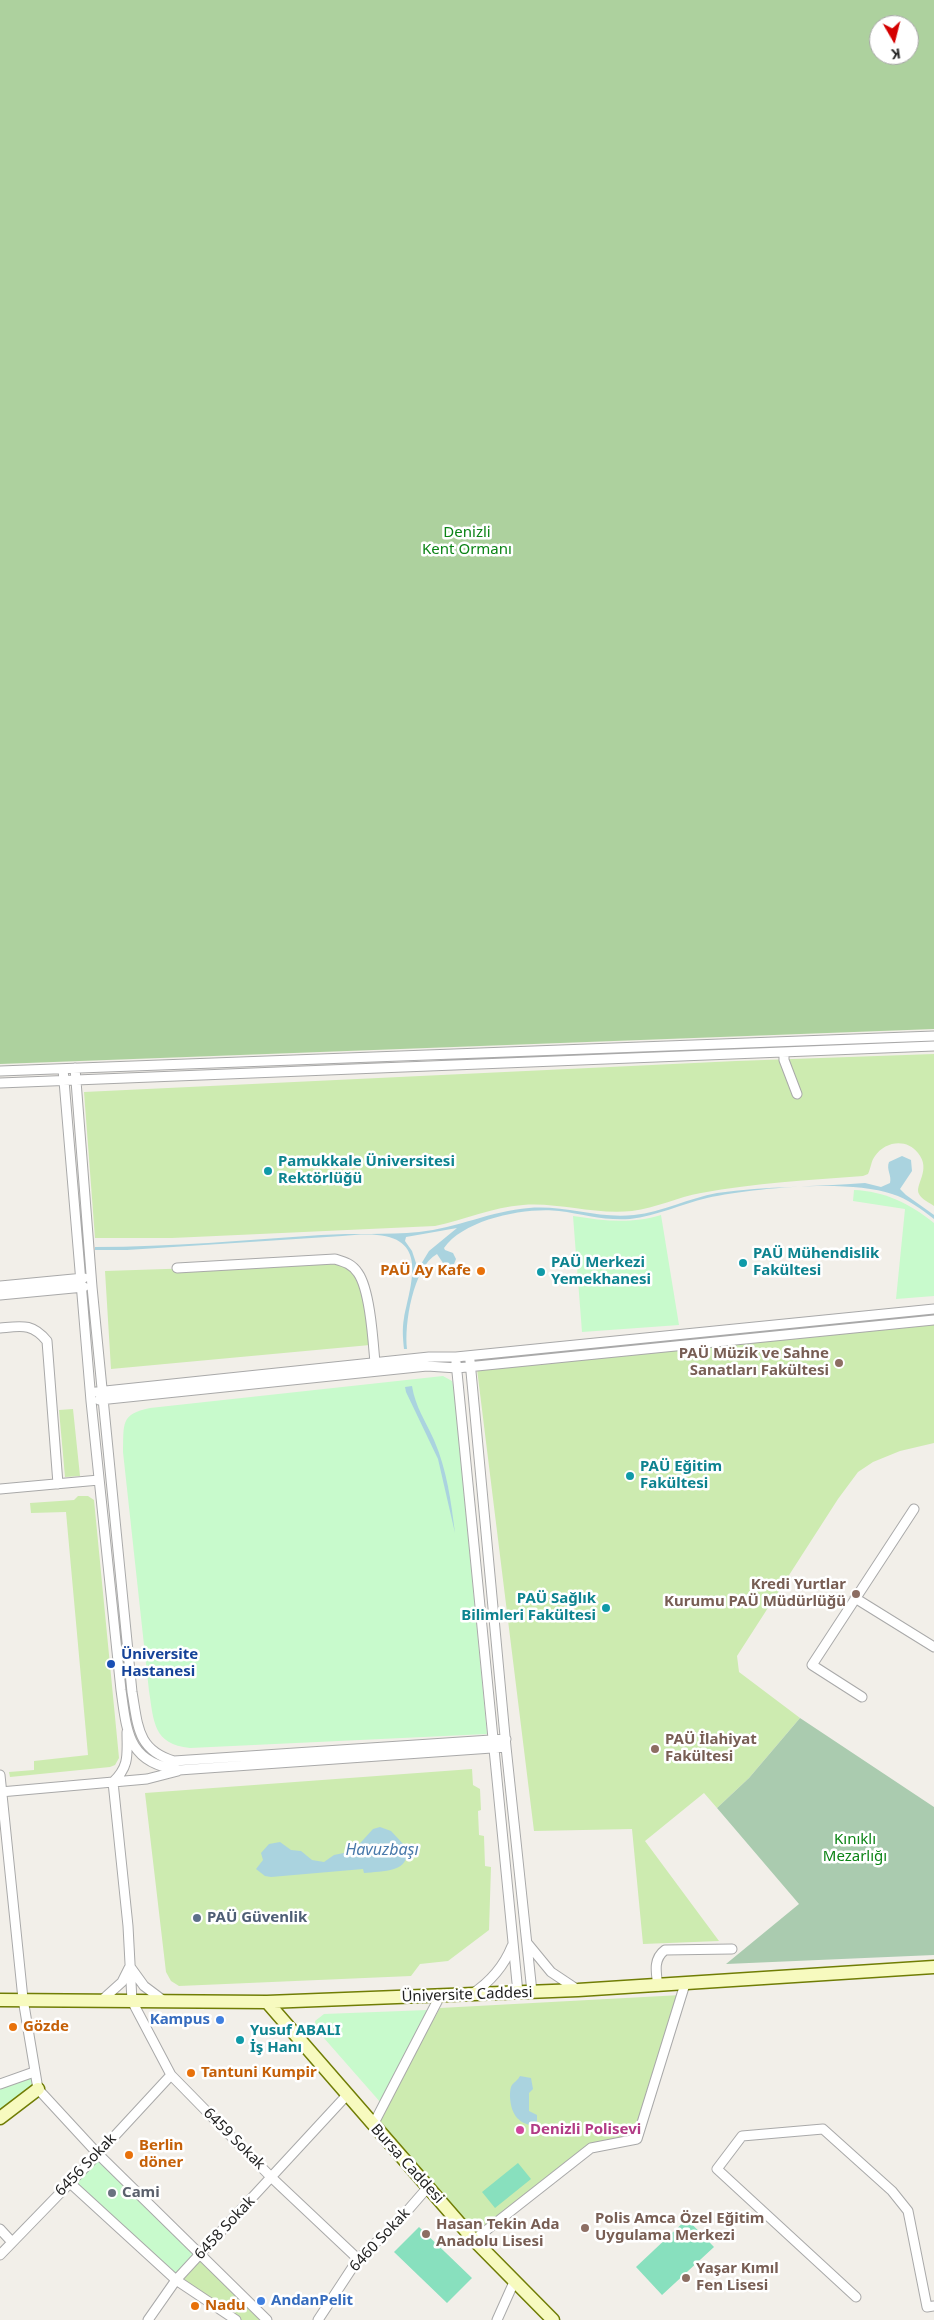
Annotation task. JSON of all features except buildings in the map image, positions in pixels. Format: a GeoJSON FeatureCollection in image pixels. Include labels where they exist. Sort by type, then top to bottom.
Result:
{"type":"FeatureCollection","features":[{"type":"Feature","properties":{"kind":"main road","name":"Üniversite Caddesi"},"geometry":{"type":"LineString","coordinates":[[0,2000],[268,2002],[471,1995],[658,1986],[934,1967]]}},
{"type":"Feature","properties":{"kind":"main road","name":"Bursa Caddesi"},"geometry":{"type":"LineString","coordinates":[[268,2002],[373,2126],[474,2240],[553,2320]]}},
{"type":"Feature","properties":{"kind":"main road"},"geometry":{"type":"LineString","coordinates":[[0,2118],[38,2089]]}},
{"type":"Feature","properties":{"kind":"street"},"geometry":{"type":"LineString","coordinates":[[0,1071],[934,1036]]}},
{"type":"Feature","properties":{"kind":"street"},"geometry":{"type":"LineString","coordinates":[[0,1082],[934,1046]]}},
{"type":"Feature","properties":{"kind":"street"},"geometry":{"type":"LineString","coordinates":[[784,1052],[784,1060],[797,1094]]}},
{"type":"Feature","properties":{"kind":"street"},"geometry":{"type":"LineString","coordinates":[[63,1068],[80,1283],[99,1480],[127,1732],[127,1764],[122,1774],[113,1782]]}},
{"type":"Feature","properties":{"kind":"street"},"geometry":{"type":"LineString","coordinates":[[75,1068],[102,1396],[132,1692],[139,1731],[147,1746],[159,1756],[174,1761],[494,1744]]}},
{"type":"Feature","properties":{"kind":"street"},"geometry":{"type":"LineString","coordinates":[[177,1268],[335,1258],[349,1263],[358,1272],[364,1285],[375,1362]]}},
{"type":"Feature","properties":{"kind":"street"},"geometry":{"type":"LineString","coordinates":[[0,1286],[92,1282]]}},
{"type":"Feature","properties":{"kind":"street"},"geometry":{"type":"LineString","coordinates":[[0,1295],[80,1283]]}},
{"type":"Feature","properties":{"kind":"street"},"geometry":{"type":"LineString","coordinates":[[102,1396],[375,1362],[429,1357],[469,1356],[934,1309]]}},
{"type":"Feature","properties":{"kind":"street"},"geometry":{"type":"LineString","coordinates":[[844,1318],[844,1328]]}},
{"type":"Feature","properties":{"kind":"street"},"geometry":{"type":"LineString","coordinates":[[91,1396],[427,1366],[471,1367],[934,1320]]}},
{"type":"Feature","properties":{"kind":"street"},"geometry":{"type":"LineString","coordinates":[[0,1328],[23,1326],[38,1331],[47,1341],[58,1484]]}},
{"type":"Feature","properties":{"kind":"street"},"geometry":{"type":"LineString","coordinates":[[469,1356],[532,1992]]}},
{"type":"Feature","properties":{"kind":"street"},"geometry":{"type":"LineString","coordinates":[[456,1357],[518,1993]]}},
{"type":"Feature","properties":{"kind":"street"},"geometry":{"type":"LineString","coordinates":[[0,1489],[99,1480]]}},
{"type":"Feature","properties":{"kind":"street"},"geometry":{"type":"LineString","coordinates":[[862,1697],[812,1665],[914,1509]]}},
{"type":"Feature","properties":{"kind":"street"},"geometry":{"type":"LineString","coordinates":[[855,1598],[934,1647]]}},
{"type":"Feature","properties":{"kind":"street"},"geometry":{"type":"LineString","coordinates":[[127,1732],[141,1754],[150,1763],[160,1767],[179,1770],[506,1743]]}},
{"type":"Feature","properties":{"kind":"street"},"geometry":{"type":"LineString","coordinates":[[1,1792],[164,1776],[180,1770]]}},
{"type":"Feature","properties":{"kind":"street"},"geometry":{"type":"LineString","coordinates":[[0,1775],[23,1999],[38,2089],[98,2154],[267,2320]]}},
{"type":"Feature","properties":{"kind":"street"},"geometry":{"type":"LineString","coordinates":[[113,1782],[132,2001]]}},
{"type":"Feature","properties":{"kind":"street"},"geometry":{"type":"LineString","coordinates":[[527,1942],[551,1972],[578,1990]]}},
{"type":"Feature","properties":{"kind":"street"},"geometry":{"type":"LineString","coordinates":[[471,1995],[492,1978],[502,1965],[514,1943]]}},
{"type":"Feature","properties":{"kind":"street"},"geometry":{"type":"LineString","coordinates":[[658,1986],[656,1968],[659,1955],[665,1950],[732,1949]]}},
{"type":"Feature","properties":{"kind":"street"},"geometry":{"type":"LineString","coordinates":[[102,2000],[122,1982],[130,1965]]}},
{"type":"Feature","properties":{"kind":"street"},"geometry":{"type":"LineString","coordinates":[[130,1965],[144,1986],[164,2001]]}},
{"type":"Feature","properties":{"kind":"street"},"geometry":{"type":"LineString","coordinates":[[474,2240],[591,2148],[637,2138],[684,1984]]}},
{"type":"Feature","properties":{"kind":"street"},"geometry":{"type":"LineString","coordinates":[[373,2126],[440,1996]]}},
{"type":"Feature","properties":{"kind":"street","name":"6459 Sokak"},"geometry":{"type":"LineString","coordinates":[[132,2001],[171,2075],[272,2178],[358,2259]]}},
{"type":"Feature","properties":{"kind":"street"},"geometry":{"type":"LineString","coordinates":[[0,2084],[34,2072]]}},
{"type":"Feature","properties":{"kind":"street","name":"6456 Sokak"},"geometry":{"type":"LineString","coordinates":[[0,2255],[171,2075]]}},
{"type":"Feature","properties":{"kind":"street","name":"6458 Sokak"},"geometry":{"type":"LineString","coordinates":[[148,2320],[176,2280],[347,2095]]}},
{"type":"Feature","properties":{"kind":"street"},"geometry":{"type":"LineString","coordinates":[[856,2298],[717,2169],[742,2136],[823,2129],[860,2161],[892,2191],[908,2211],[927,2307],[934,2306]]}},
{"type":"Feature","properties":{"kind":"street"},"geometry":{"type":"LineString","coordinates":[[70,2183],[176,2280],[236,2320]]}},
{"type":"Feature","properties":{"kind":"street","name":"6460 Sokak"},"geometry":{"type":"LineString","coordinates":[[318,2320],[358,2259],[395,2225],[428,2187]]}},
{"type":"Feature","properties":{"kind":"street"},"geometry":{"type":"LineString","coordinates":[[0,2229],[12,2241]]}},
{"type":"Feature","properties":{"kind":"street"},"geometry":{"type":"LineString","coordinates":[[497,2320],[514,2282]]}},
{"type":"Feature","properties":{"kind":"green space","name":"Denizli Kent Ormanı"},"geometry":{"type":"Polygon","coordinates":[[[0,0],[934,0],[934,1029],[0,1064],[0,0]]]}},
{"type":"Feature","properties":{"kind":"green space"},"geometry":{"type":"Polygon","coordinates":[[[934,1054],[934,1206],[919,1194],[918,1190],[923,1171],[922,1159],[913,1148],[902,1143],[896,1143],[879,1151],[868,1174],[863,1176],[782,1182],[721,1190],[692,1195],[632,1211],[618,1212],[549,1205],[523,1205],[501,1208],[435,1226],[172,1238],[95,1238],[84,1092],[736,1061],[934,1054]]]}},
{"type":"Feature","properties":{"kind":"green space"},"geometry":{"type":"Polygon","coordinates":[[[854,1190],[876,1193],[897,1200],[916,1210],[934,1223],[934,1296],[896,1299],[905,1209],[853,1201],[854,1190]]]}},
{"type":"Feature","properties":{"kind":"green space"},"geometry":{"type":"Polygon","coordinates":[[[661,1215],[679,1325],[582,1332],[573,1216],[628,1221],[661,1215]]]}},
{"type":"Feature","properties":{"kind":"green space"},"geometry":{"type":"Polygon","coordinates":[[[349,1263],[364,1285],[370,1345],[111,1369],[105,1271],[349,1263]]]}},
{"type":"Feature","properties":{"kind":"green space"},"geometry":{"type":"Polygon","coordinates":[[[934,1321],[934,1443],[900,1451],[873,1462],[858,1472],[838,1499],[737,1656],[739,1672],[800,1718],[749,1778],[717,1808],[704,1793],[645,1841],[719,1941],[643,1944],[632,1829],[534,1831],[477,1369],[934,1321]]]}},
{"type":"Feature","properties":{"kind":"green space"},"geometry":{"type":"Polygon","coordinates":[[[443,1376],[452,1381],[454,1389],[487,1734],[190,1748],[169,1742],[162,1736],[154,1722],[149,1691],[123,1452],[124,1427],[129,1417],[140,1410],[150,1408],[443,1376]]]}},
{"type":"Feature","properties":{"kind":"green space"},"geometry":{"type":"Polygon","coordinates":[[[73,1409],[80,1476],[65,1477],[59,1410],[73,1409]]]}},
{"type":"Feature","properties":{"kind":"green space"},"geometry":{"type":"Polygon","coordinates":[[[78,1496],[88,1496],[94,1500],[119,1758],[115,1765],[110,1767],[10,1777],[9,1772],[34,1770],[34,1761],[88,1755],[66,1512],[31,1513],[30,1503],[74,1500],[78,1496]]]}},
{"type":"Feature","properties":{"kind":"green space","name":"Kınıklı Mezarlığı"},"geometry":{"type":"Polygon","coordinates":[[[800,1718],[934,1807],[934,1955],[726,1964],[799,1904],[717,1808],[749,1778],[800,1718]]]}},
{"type":"Feature","properties":{"kind":"green space"},"geometry":{"type":"Polygon","coordinates":[[[472,1769],[473,1785],[480,1789],[481,1810],[478,1811],[479,1835],[484,1836],[485,1866],[491,1867],[489,1930],[448,1961],[420,1964],[411,1976],[179,1986],[171,1981],[166,1972],[145,1793],[472,1769]]]}},
{"type":"Feature","properties":{"kind":"green space"},"geometry":{"type":"Polygon","coordinates":[[[681,1995],[637,2139],[591,2148],[474,2240],[373,2125],[440,2008],[681,1995]]]}},
{"type":"Feature","properties":{"kind":"green space"},"geometry":{"type":"Polygon","coordinates":[[[428,2010],[381,2103],[316,2029],[315,2021],[324,2014],[428,2010]]]}},
{"type":"Feature","properties":{"kind":"green space"},"geometry":{"type":"Polygon","coordinates":[[[34,2072],[38,2089],[0,2118],[0,2084],[34,2072]]]}},
{"type":"Feature","properties":{"kind":"green space"},"geometry":{"type":"Polygon","coordinates":[[[98,2154],[200,2254],[176,2280],[70,2183],[98,2154]]]}},
{"type":"Feature","properties":{"kind":"green space"},"geometry":{"type":"Polygon","coordinates":[[[518,2163],[531,2179],[495,2208],[482,2192],[518,2163]]]}},
{"type":"Feature","properties":{"kind":"green space"},"geometry":{"type":"Polygon","coordinates":[[[687,2219],[714,2247],[662,2295],[636,2267],[687,2219]]]}},
{"type":"Feature","properties":{"kind":"green space"},"geometry":{"type":"Polygon","coordinates":[[[419,2227],[472,2278],[447,2303],[394,2252],[419,2227]]]}},
{"type":"Feature","properties":{"kind":"green space"},"geometry":{"type":"Polygon","coordinates":[[[200,2254],[269,2320],[237,2320],[176,2281],[200,2254]]]}},
{"type":"Feature","properties":{"kind":"water"},"geometry":{"type":"Polygon","coordinates":[[[902,1156],[911,1160],[912,1171],[900,1189],[934,1215],[934,1219],[909,1201],[892,1194],[873,1189],[826,1186],[774,1188],[726,1194],[630,1219],[603,1218],[545,1210],[513,1213],[480,1222],[453,1238],[444,1248],[453,1253],[456,1259],[454,1264],[445,1266],[437,1254],[422,1271],[416,1283],[409,1312],[406,1339],[407,1349],[404,1349],[403,1326],[412,1279],[412,1266],[410,1255],[404,1245],[393,1238],[377,1235],[359,1235],[127,1250],[95,1250],[95,1247],[180,1245],[333,1234],[419,1232],[447,1227],[501,1212],[529,1208],[556,1208],[621,1216],[634,1215],[655,1211],[717,1193],[773,1188],[865,1183],[881,1187],[890,1183],[889,1162],[902,1156]],[[457,1228],[406,1237],[405,1241],[412,1251],[418,1269],[429,1251],[457,1228]]]}},
{"type":"Feature","properties":{"kind":"water"},"geometry":{"type":"Polygon","coordinates":[[[412,1386],[418,1407],[434,1440],[442,1463],[450,1497],[455,1533],[438,1459],[406,1392],[405,1387],[412,1386]]]}},
{"type":"Feature","properties":{"kind":"water","name":"Havuzbaşı"},"geometry":{"type":"Polygon","coordinates":[[[380,1827],[391,1831],[406,1847],[407,1856],[405,1862],[394,1869],[364,1873],[363,1869],[271,1877],[265,1876],[256,1869],[263,1860],[261,1853],[269,1844],[280,1842],[291,1850],[301,1851],[312,1860],[324,1862],[334,1855],[353,1851],[373,1829],[380,1827]]]}},
{"type":"Feature","properties":{"kind":"water"},"geometry":{"type":"Polygon","coordinates":[[[520,2076],[531,2078],[533,2089],[529,2093],[529,2111],[537,2115],[537,2126],[525,2124],[517,2118],[512,2109],[511,2088],[520,2076]]]}},
{"type":"Feature","properties":{"kind":"place","name":"Pamukkale Üniversitesi Rektörlüğü"},"geometry":{"type":"Point","coordinates":[268,1171]}},
{"type":"Feature","properties":{"kind":"place","name":"PAÜ Mühendislik Fakültesi"},"geometry":{"type":"Point","coordinates":[743,1263]}},
{"type":"Feature","properties":{"kind":"place","name":"PAÜ Ay Kafe"},"geometry":{"type":"Point","coordinates":[481,1271]}},
{"type":"Feature","properties":{"kind":"place","name":"PAÜ Merkezi Yemekhanesi"},"geometry":{"type":"Point","coordinates":[541,1272]}},
{"type":"Feature","properties":{"kind":"place","name":"PAÜ Müzik ve Sahne Sanatları Fakültesi"},"geometry":{"type":"Point","coordinates":[839,1363]}},
{"type":"Feature","properties":{"kind":"place","name":"PAÜ Eğitim Fakültesi"},"geometry":{"type":"Point","coordinates":[630,1476]}},
{"type":"Feature","properties":{"kind":"place","name":"Kredi Yurtlar Kurumu PAÜ Müdürlüğü"},"geometry":{"type":"Point","coordinates":[856,1594]}},
{"type":"Feature","properties":{"kind":"place","name":"PAÜ Sağlık Bilimleri Fakültesi"},"geometry":{"type":"Point","coordinates":[606,1608]}},
{"type":"Feature","properties":{"kind":"place","name":"Üniversite Hastanesi"},"geometry":{"type":"Point","coordinates":[111,1664]}},
{"type":"Feature","properties":{"kind":"place","name":"PAÜ İlahiyat Fakültesi"},"geometry":{"type":"Point","coordinates":[655,1749]}},
{"type":"Feature","properties":{"kind":"place","name":"PAÜ Güvenlik"},"geometry":{"type":"Point","coordinates":[197,1918]}},
{"type":"Feature","properties":{"kind":"place","name":"Kampus"},"geometry":{"type":"Point","coordinates":[220,2020]}},
{"type":"Feature","properties":{"kind":"place","name":"Gözde"},"geometry":{"type":"Point","coordinates":[13,2027]}},
{"type":"Feature","properties":{"kind":"place","name":"Yusuf ABALI İş Hanı"},"geometry":{"type":"Point","coordinates":[240,2040]}},
{"type":"Feature","properties":{"kind":"place","name":"Tantuni Kumpir"},"geometry":{"type":"Point","coordinates":[191,2073]}},
{"type":"Feature","properties":{"kind":"place","name":"Denizli Polisevi"},"geometry":{"type":"Point","coordinates":[520,2130]}},
{"type":"Feature","properties":{"kind":"place","name":"Berlin döner"},"geometry":{"type":"Point","coordinates":[129,2155]}},
{"type":"Feature","properties":{"kind":"place","name":"Cami"},"geometry":{"type":"Point","coordinates":[112,2193]}},
{"type":"Feature","properties":{"kind":"place","name":"Polis Amca Özel Eğitim Uygulama Merkezi"},"geometry":{"type":"Point","coordinates":[585,2228]}},
{"type":"Feature","properties":{"kind":"place","name":"Hasan Tekin Ada Anadolu Lisesi"},"geometry":{"type":"Point","coordinates":[426,2234]}},
{"type":"Feature","properties":{"kind":"place","name":"Yaşar Kımıl Fen Lisesi"},"geometry":{"type":"Point","coordinates":[686,2278]}},
{"type":"Feature","properties":{"kind":"place","name":"AndanPelit"},"geometry":{"type":"Point","coordinates":[261,2301]}},
{"type":"Feature","properties":{"kind":"place","name":"Nadu"},"geometry":{"type":"Point","coordinates":[195,2306]}}]}
